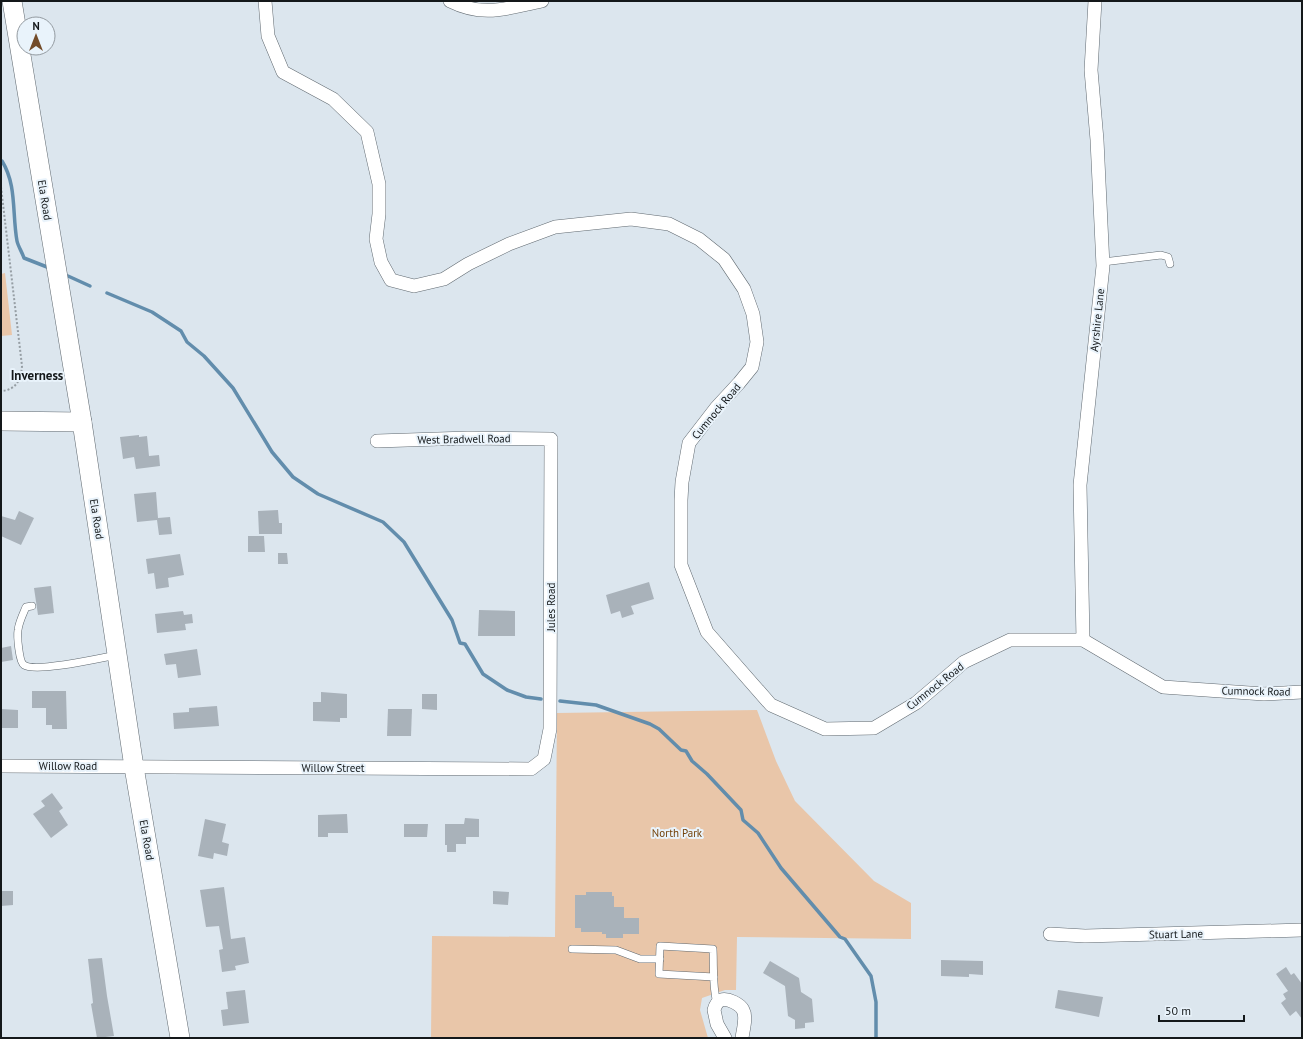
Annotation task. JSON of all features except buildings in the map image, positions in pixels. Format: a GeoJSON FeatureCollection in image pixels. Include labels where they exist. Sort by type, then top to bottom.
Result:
{"type":"FeatureCollection","features":[{"type":"Feature","properties":{"kind":"main road","name":"Ela Road"},"geometry":{"type":"LineString","coordinates":[[12,1],[82,422],[134,767],[180,1038]]}},
{"type":"Feature","properties":{"kind":"main road"},"geometry":{"type":"LineString","coordinates":[[1,422],[82,422]]}},
{"type":"Feature","properties":{"kind":"street","name":"Cumnock Road"},"geometry":{"type":"LineString","coordinates":[[265,1],[268,36],[284,72],[333,99],[367,132],[379,184],[379,214],[376,240],[381,262],[391,280],[414,286],[444,279],[468,264],[509,244],[555,227],[631,219],[669,224],[699,239],[724,258],[744,289],[753,314],[757,342],[752,367],[716,408],[689,443],[682,482],[681,565],[707,632],[771,704],[825,729],[874,728],[916,703],[964,662],[1010,640],[1083,640],[1163,687],[1264,694],[1302,692]]}},
{"type":"Feature","properties":{"kind":"street"},"geometry":{"type":"LineString","coordinates":[[450,1],[463,7],[480,11],[497,10],[542,1]]}},
{"type":"Feature","properties":{"kind":"street","name":"Ayrshire Lane"},"geometry":{"type":"LineString","coordinates":[[1083,640],[1080,485],[1102,262],[1097,140],[1091,70],[1095,1]]}},
{"type":"Feature","properties":{"kind":"street","name":"West Bradwell Road"},"geometry":{"type":"LineString","coordinates":[[377,441],[468,438],[551,439]]}},
{"type":"Feature","properties":{"kind":"street","name":"Jules Road"},"geometry":{"type":"LineString","coordinates":[[531,769],[544,758],[550,729],[551,439]]}},
{"type":"Feature","properties":{"kind":"street","name":"Willow Road"},"geometry":{"type":"LineString","coordinates":[[1,766],[134,767]]}},
{"type":"Feature","properties":{"kind":"street","name":"Willow Street"},"geometry":{"type":"LineString","coordinates":[[134,767],[531,769]]}},
{"type":"Feature","properties":{"kind":"street","name":"Stuart Lane"},"geometry":{"type":"LineString","coordinates":[[1050,934],[1085,936],[1302,930]]}},
{"type":"Feature","properties":{"kind":"street"},"geometry":{"type":"LineString","coordinates":[[724,1038],[714,1010],[717,1003],[722,1000],[731,1001],[738,1004],[744,1010],[745,1018],[742,1038]]}},
{"type":"Feature","properties":{"kind":"lane"},"geometry":{"type":"LineString","coordinates":[[1102,262],[1161,255],[1168,257],[1170,264]]}},
{"type":"Feature","properties":{"kind":"lane"},"geometry":{"type":"LineString","coordinates":[[32,606],[26,607],[18,630],[20,661],[24,666],[47,668],[118,655]]}},
{"type":"Feature","properties":{"kind":"lane"},"geometry":{"type":"LineString","coordinates":[[714,977],[659,974],[660,946],[713,949],[714,977],[714,993],[717,1003]]}},
{"type":"Feature","properties":{"kind":"lane"},"geometry":{"type":"LineString","coordinates":[[572,949],[616,950],[640,959],[660,959]]}},
{"type":"Feature","properties":{"kind":"path"},"geometry":{"type":"LineString","coordinates":[[1,187],[22,366],[19,381],[14,387],[1,391]]}},
{"type":"Feature","properties":{"kind":"green space"},"geometry":{"type":"Polygon","coordinates":[[[5,273],[12,335],[1,336],[1,274],[5,273]]]}},
{"type":"Feature","properties":{"kind":"green space","name":"North Park"},"geometry":{"type":"Polygon","coordinates":[[[757,710],[776,761],[795,801],[874,881],[911,903],[911,939],[737,937],[736,990],[725,990],[702,998],[700,1010],[708,1038],[431,1038],[432,936],[555,937],[557,713],[757,710]]]}},
{"type":"Feature","properties":{"kind":"waterway"},"geometry":{"type":"LineString","coordinates":[[2,161],[7,170],[12,190],[18,245],[24,258],[47,267]]}},
{"type":"Feature","properties":{"kind":"waterway"},"geometry":{"type":"LineString","coordinates":[[68,276],[90,286]]}},
{"type":"Feature","properties":{"kind":"waterway"},"geometry":{"type":"LineString","coordinates":[[107,293],[152,312],[181,331],[187,342],[204,356],[233,388],[272,452],[293,477],[318,494],[383,522],[404,542],[452,620],[460,643],[465,644],[483,674],[507,690],[526,697],[541,699]]}},
{"type":"Feature","properties":{"kind":"waterway"},"geometry":{"type":"LineString","coordinates":[[560,701],[596,705],[650,724],[659,729],[681,750],[686,751],[692,761],[707,774],[741,810],[743,820],[758,833],[781,868],[840,937],[845,939],[871,976],[876,1002],[876,1038]]}},
{"type":"Feature","properties":{"kind":"district","name":"Inverness"},"geometry":{"type":"Point","coordinates":[37,375]}}]}
